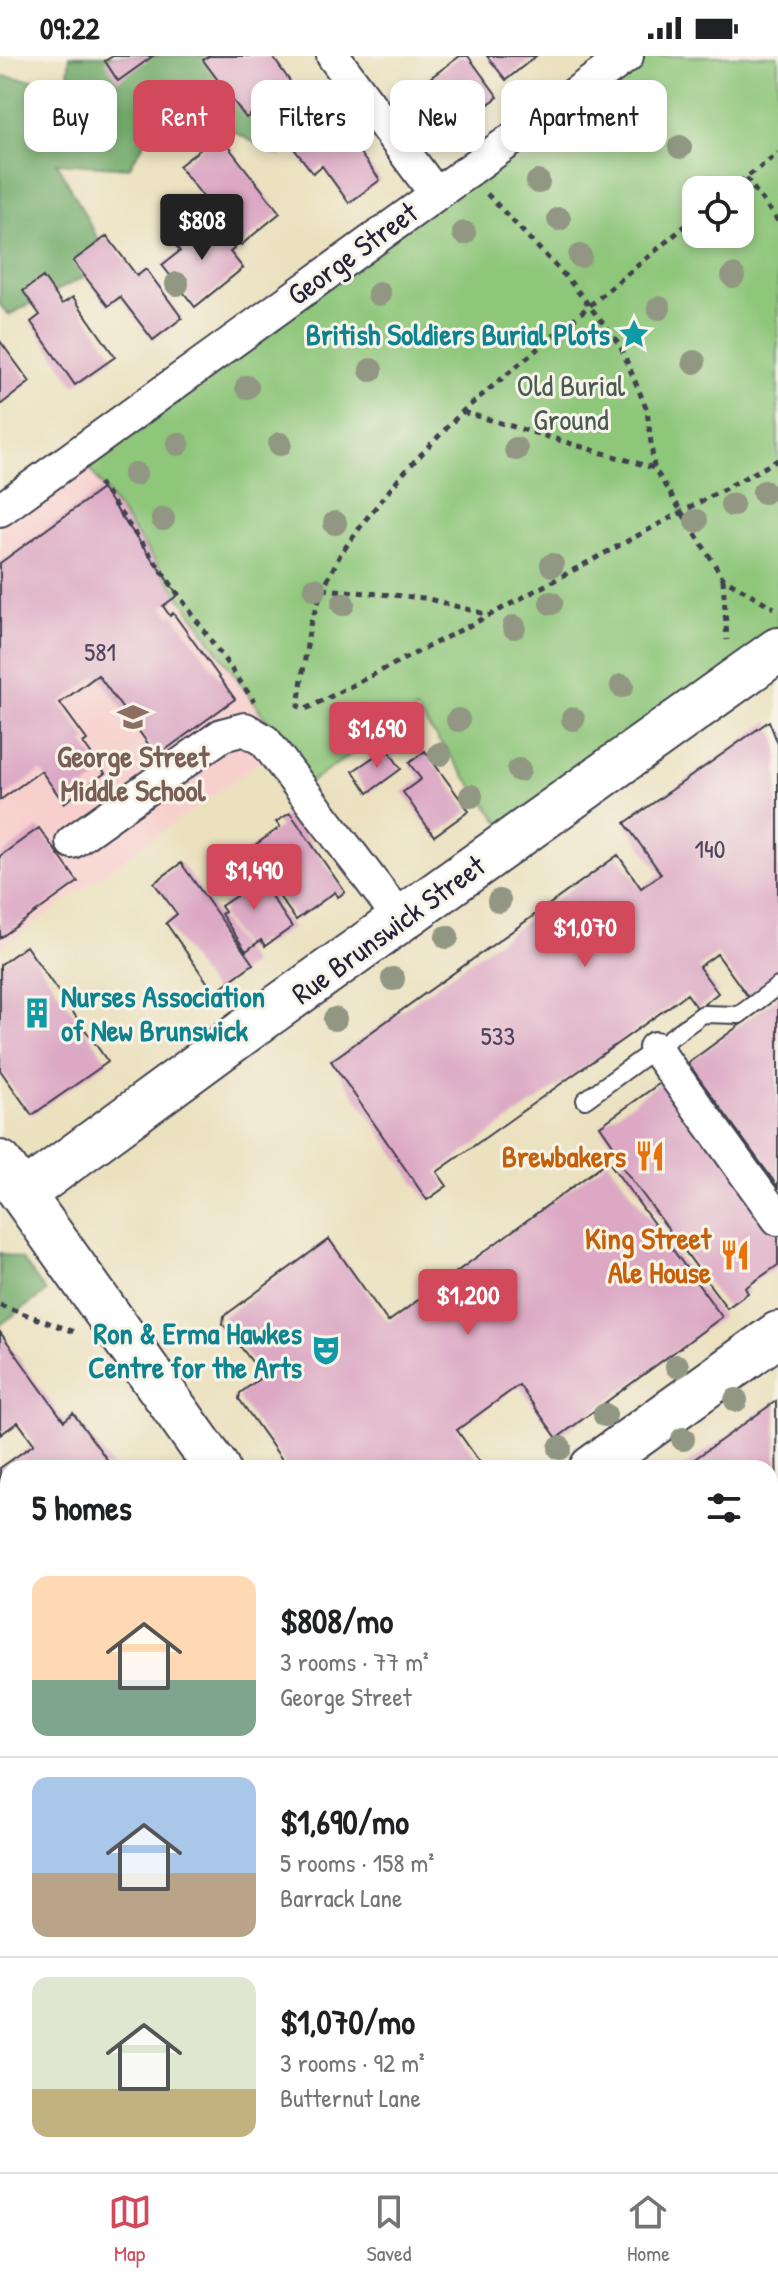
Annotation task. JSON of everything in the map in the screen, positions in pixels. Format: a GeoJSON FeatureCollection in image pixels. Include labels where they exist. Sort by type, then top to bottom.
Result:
{"type":"FeatureCollection","features":[{"type":"Feature","properties":{"kind":"main road","name":"Rue Brunswick Street"},"geometry":{"type":"LineString","coordinates":[[8,1189],[401,920],[775,645]]}},
{"type":"Feature","properties":{"kind":"main road"},"geometry":{"type":"LineString","coordinates":[[8,1189],[211,1460]]}},
{"type":"Feature","properties":{"kind":"main road"},"geometry":{"type":"LineString","coordinates":[[603,1460],[778,1334]]}},
{"type":"Feature","properties":{"kind":"street"},"geometry":{"type":"LineString","coordinates":[[333,56],[435,193]]}},
{"type":"Feature","properties":{"kind":"street","name":"George Street"},"geometry":{"type":"LineString","coordinates":[[0,510],[627,56]]}},
{"type":"Feature","properties":{"kind":"street"},"geometry":{"type":"LineString","coordinates":[[72,842],[222,735],[245,729],[265,741],[401,920]]}},
{"type":"Feature","properties":{"kind":"street"},"geometry":{"type":"LineString","coordinates":[[655,1048],[778,1219]]}},
{"type":"Feature","properties":{"kind":"lane"},"geometry":{"type":"LineString","coordinates":[[585,1100],[703,1014],[739,1015],[778,986]]}},
{"type":"Feature","properties":{"kind":"path"},"geometry":{"type":"LineString","coordinates":[[749,176],[778,153]]}},
{"type":"Feature","properties":{"kind":"path"},"geometry":{"type":"LineString","coordinates":[[466,171],[590,304],[620,345],[640,386],[647,410],[654,468],[680,515],[723,578],[775,645]]}},
{"type":"Feature","properties":{"kind":"path"},"geometry":{"type":"LineString","coordinates":[[754,189],[778,221]]}},
{"type":"Feature","properties":{"kind":"path"},"geometry":{"type":"LineString","coordinates":[[682,228],[463,411],[407,469],[366,519],[340,555],[310,625],[297,696],[302,709],[490,615],[778,460]]}},
{"type":"Feature","properties":{"kind":"path"},"geometry":{"type":"LineString","coordinates":[[463,411],[654,468]]}},
{"type":"Feature","properties":{"kind":"path"},"geometry":{"type":"LineString","coordinates":[[723,578],[727,642]]}},
{"type":"Feature","properties":{"kind":"path"},"geometry":{"type":"LineString","coordinates":[[323,589],[425,598],[490,615]]}},
{"type":"Feature","properties":{"kind":"path"},"geometry":{"type":"LineString","coordinates":[[0,1305],[75,1332]]}},
{"type":"Feature","properties":{"kind":"shaded area","name":"George Street Middle School"},"geometry":{"type":"Polygon","coordinates":[[[79,453],[284,744],[0,948],[0,510],[79,453]]]}},
{"type":"Feature","properties":{"kind":"green space"},"geometry":{"type":"Polygon","coordinates":[[[70,56],[230,56],[251,99],[251,141],[235,132],[235,80],[133,80],[133,152],[139,152],[129,168],[57,163],[111,263],[9,315],[0,305],[0,76],[34,80],[24,80],[24,152],[117,152],[117,80],[67,80],[70,56]]]}},
{"type":"Feature","properties":{"kind":"green space","name":"Old Burial Ground"},"geometry":{"type":"Polygon","coordinates":[[[627,56],[778,56],[778,650],[513,840],[416,710],[310,782],[79,453],[501,147],[501,152],[667,152],[667,80],[594,80],[627,56]]]}},
{"type":"Feature","properties":{"kind":"green space"},"geometry":{"type":"Polygon","coordinates":[[[0,1253],[22,1259],[46,1292],[0,1325],[0,1253]]]}},
{"type":"Feature","properties":{"kind":"building"},"geometry":{"type":"Polygon","coordinates":[[[113,56],[153,56],[118,81],[105,61],[113,56]]]}},
{"type":"Feature","properties":{"kind":"building"},"geometry":{"type":"Polygon","coordinates":[[[209,56],[272,56],[289,80],[251,80],[251,114],[246,118],[235,103],[235,80],[218,80],[203,60],[209,56]]]}},
{"type":"Feature","properties":{"kind":"building"},"geometry":{"type":"Polygon","coordinates":[[[460,56],[468,56],[498,97],[485,107],[485,80],[427,80],[460,56]]]}},
{"type":"Feature","properties":{"kind":"building"},"geometry":{"type":"Polygon","coordinates":[[[487,56],[536,56],[506,80],[487,56]]]}},
{"type":"Feature","properties":{"kind":"building"},"geometry":{"type":"Polygon","coordinates":[[[197,152],[232,152],[280,213],[241,245],[179,166],[197,152]]]}},
{"type":"Feature","properties":{"kind":"building"},"geometry":{"type":"Polygon","coordinates":[[[297,152],[359,152],[380,180],[349,203],[322,166],[313,173],[297,152]]]}},
{"type":"Feature","properties":{"kind":"building"},"geometry":{"type":"Polygon","coordinates":[[[199,219],[212,235],[219,230],[234,249],[230,252],[243,268],[195,307],[162,265],[180,251],[172,241],[199,219]]]}},
{"type":"Feature","properties":{"kind":"building"},"geometry":{"type":"Polygon","coordinates":[[[107,236],[137,276],[146,269],[182,318],[153,340],[120,297],[108,306],[73,261],[107,236]]]}},
{"type":"Feature","properties":{"kind":"building"},"geometry":{"type":"Polygon","coordinates":[[[43,277],[62,304],[73,297],[115,357],[75,385],[31,322],[40,315],[23,291],[43,277]]]}},
{"type":"Feature","properties":{"kind":"building"},"geometry":{"type":"Polygon","coordinates":[[[0,341],[30,382],[0,405],[0,341]]]}},
{"type":"Feature","properties":{"kind":"building","name":"George Street Middle School"},"geometry":{"type":"Polygon","coordinates":[[[102,489],[178,595],[163,606],[170,616],[173,613],[235,699],[157,756],[98,675],[60,703],[87,740],[83,743],[105,773],[64,803],[41,771],[0,800],[0,563],[102,489]]]}},
{"type":"Feature","properties":{"kind":"building"},"geometry":{"type":"Polygon","coordinates":[[[769,721],[778,744],[778,981],[751,1001],[717,954],[699,967],[718,993],[698,1009],[687,994],[437,1172],[447,1186],[427,1200],[331,1061],[618,855],[641,888],[661,874],[625,823],[769,721]]]}},
{"type":"Feature","properties":{"kind":"building"},"geometry":{"type":"Polygon","coordinates":[[[387,748],[401,769],[368,793],[353,771],[387,748]]]}},
{"type":"Feature","properties":{"kind":"building"},"geometry":{"type":"Polygon","coordinates":[[[425,751],[469,811],[434,836],[403,792],[421,779],[409,763],[425,751]]]}},
{"type":"Feature","properties":{"kind":"building"},"geometry":{"type":"Polygon","coordinates":[[[290,813],[345,892],[338,897],[335,892],[296,920],[247,851],[280,827],[276,822],[290,813]]]}},
{"type":"Feature","properties":{"kind":"building","name":"George Street Middle School"},"geometry":{"type":"Polygon","coordinates":[[[39,828],[78,882],[0,938],[0,856],[39,828]]]}},
{"type":"Feature","properties":{"kind":"building"},"geometry":{"type":"Polygon","coordinates":[[[181,863],[253,964],[214,992],[166,923],[177,914],[154,883],[181,863]]]}},
{"type":"Feature","properties":{"kind":"building"},"geometry":{"type":"Polygon","coordinates":[[[252,868],[292,927],[265,946],[261,940],[246,951],[221,914],[225,912],[221,906],[236,896],[228,884],[252,868]]]}},
{"type":"Feature","properties":{"kind":"building","name":"Nurses Association of New Brunswick"},"geometry":{"type":"Polygon","coordinates":[[[26,946],[108,1062],[32,1115],[0,1070],[0,965],[26,946]]]}},
{"type":"Feature","properties":{"kind":"building"},"geometry":{"type":"Polygon","coordinates":[[[778,997],[778,1187],[688,1063],[778,997]]]}},
{"type":"Feature","properties":{"kind":"building"},"geometry":{"type":"Polygon","coordinates":[[[670,1076],[778,1229],[778,1265],[745,1288],[748,1293],[727,1308],[620,1164],[624,1161],[600,1126],[670,1076]]]}},
{"type":"Feature","properties":{"kind":"building"},"geometry":{"type":"Polygon","coordinates":[[[608,1161],[722,1317],[557,1438],[519,1385],[457,1430],[478,1460],[282,1460],[239,1399],[240,1393],[263,1376],[223,1324],[224,1316],[329,1239],[388,1322],[608,1161]]]}},
{"type":"Feature","properties":{"kind":"building"},"geometry":{"type":"Polygon","coordinates":[[[0,1332],[64,1421],[73,1413],[107,1460],[11,1460],[34,1444],[18,1422],[0,1435],[0,1332]]]}},
{"type":"Feature","properties":{"kind":"building"},"geometry":{"type":"Polygon","coordinates":[[[776,1401],[776,1460],[693,1460],[776,1401]]]}},
{"type":"Feature","properties":{"kind":"place","name":"British Soldiers Burial Plots"},"geometry":{"type":"Point","coordinates":[634,334]}},
{"type":"Feature","properties":{"kind":"place","name":"George Street Middle School"},"geometry":{"type":"Point","coordinates":[133,717]}},
{"type":"Feature","properties":{"kind":"place","name":"Nurses Association of New Brunswick"},"geometry":{"type":"Point","coordinates":[37,1013]}},
{"type":"Feature","properties":{"kind":"place","name":"Brewbakers"},"geometry":{"type":"Point","coordinates":[650,1156]}},
{"type":"Feature","properties":{"kind":"place","name":"King Street Ale House"},"geometry":{"type":"Point","coordinates":[735,1255]}},
{"type":"Feature","properties":{"kind":"place","name":"Ron & Erma Hawkes Centre for the Arts"},"geometry":{"type":"Point","coordinates":[326,1350]}}]}
